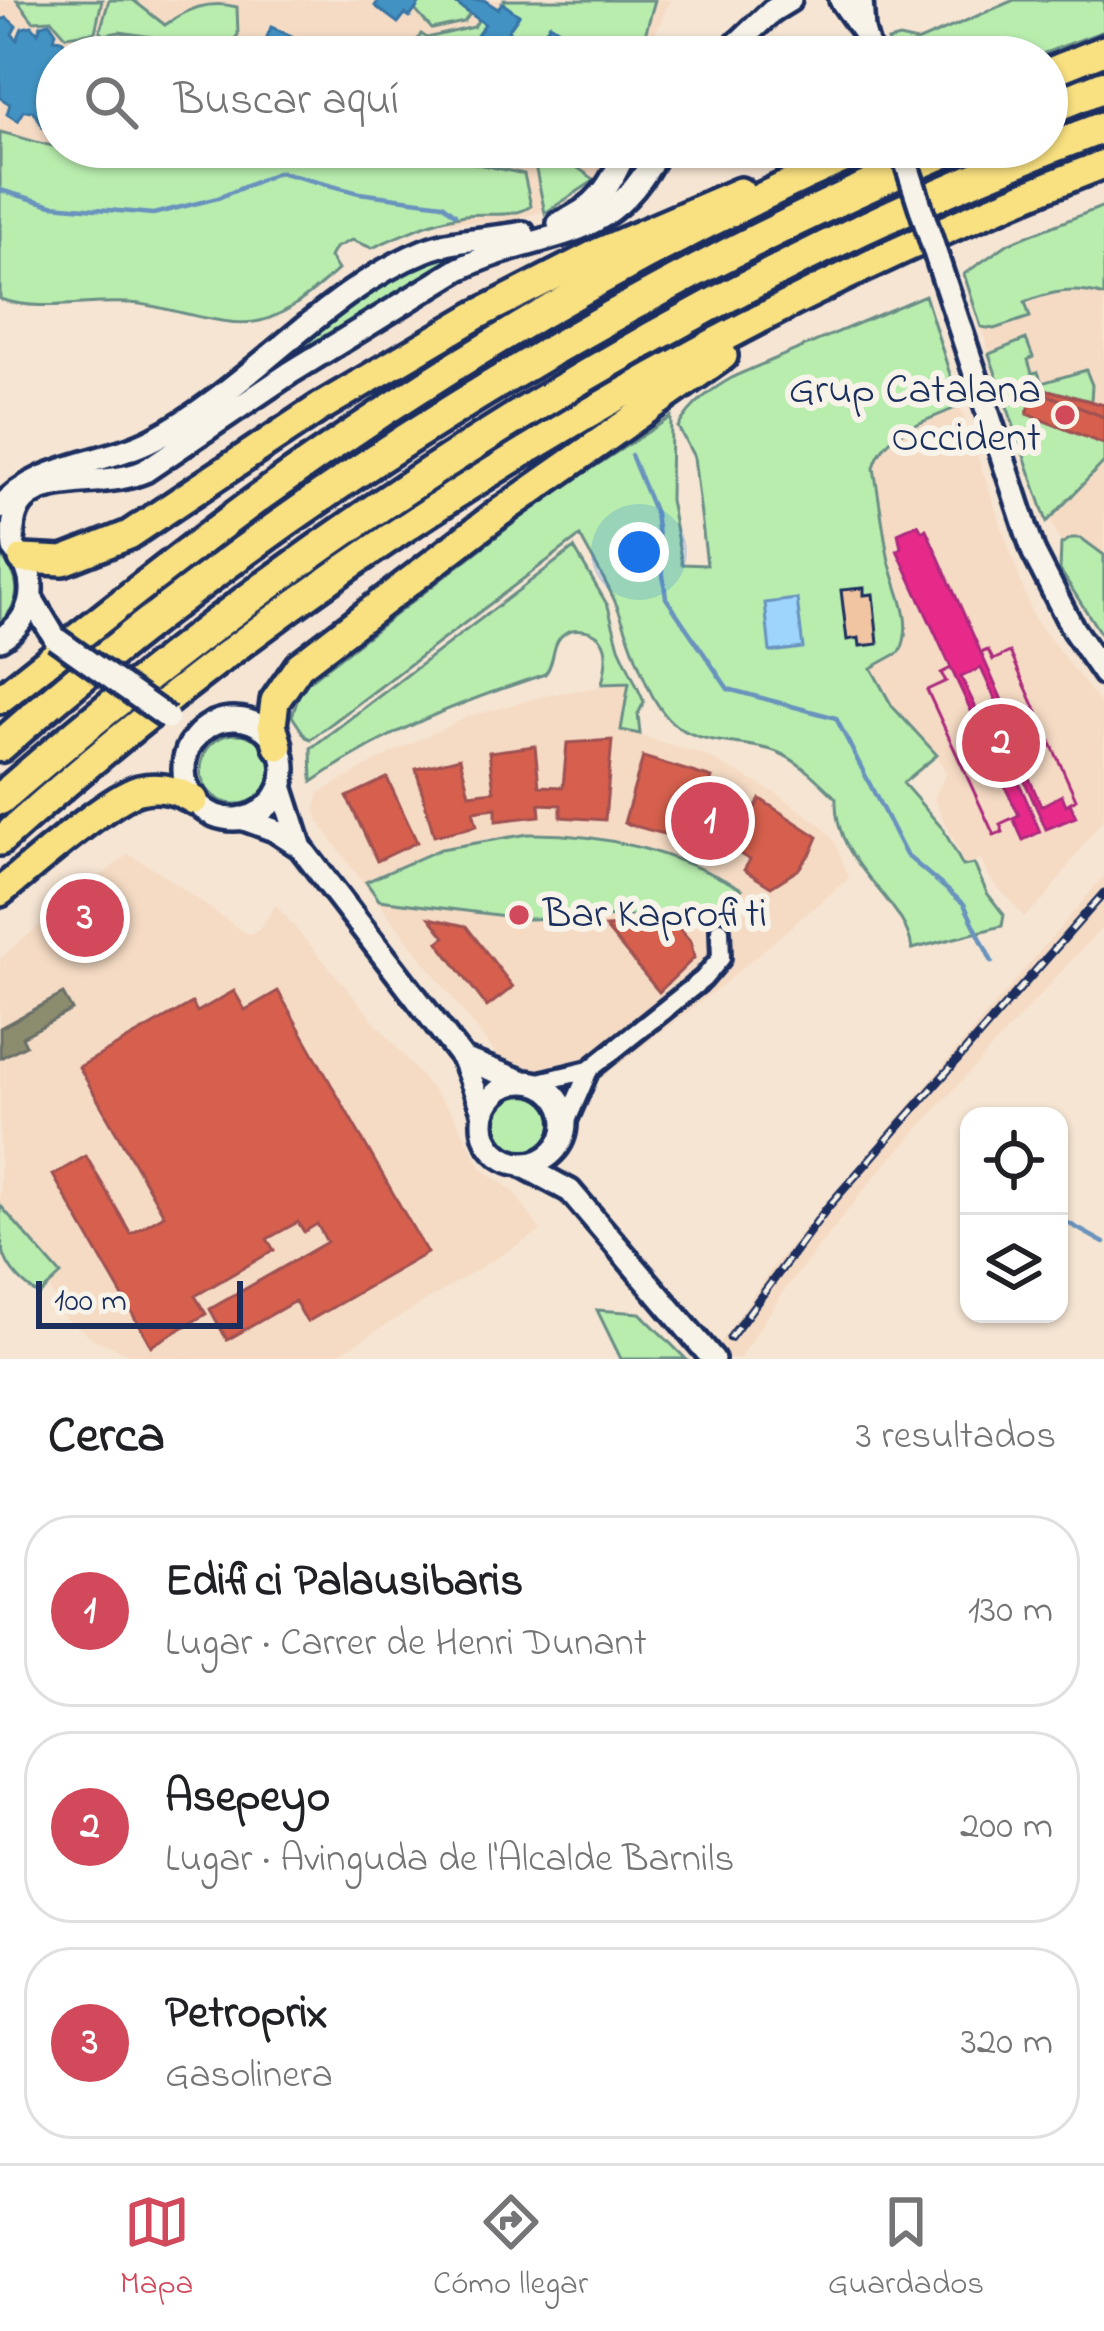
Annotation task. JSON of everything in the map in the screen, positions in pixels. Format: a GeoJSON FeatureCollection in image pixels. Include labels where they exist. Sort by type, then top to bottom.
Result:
{"type":"FeatureCollection","features":[{"type":"Feature","properties":{"kind":"highway"},"geometry":{"type":"LineString","coordinates":[[1068,65],[1104,50]]}},
{"type":"Feature","properties":{"kind":"highway"},"geometry":{"type":"LineString","coordinates":[[1068,101],[1104,86]]}},
{"type":"Feature","properties":{"kind":"highway"},"geometry":{"type":"LineString","coordinates":[[1068,143],[1104,128]]}},
{"type":"Feature","properties":{"kind":"highway"},"geometry":{"type":"LineString","coordinates":[[278,746],[272,725],[275,701],[288,678],[314,654],[517,500],[710,364],[1104,164]]}},
{"type":"Feature","properties":{"kind":"highway"},"geometry":{"type":"LineString","coordinates":[[13,548],[63,562],[114,542],[319,408],[526,288],[715,202],[812,168]]}},
{"type":"Feature","properties":{"kind":"highway"},"geometry":{"type":"LineString","coordinates":[[0,699],[205,538],[392,409],[608,280],[829,168]]}},
{"type":"Feature","properties":{"kind":"highway"},"geometry":{"type":"LineString","coordinates":[[0,746],[181,598],[414,436],[675,283],[909,168]]}},
{"type":"Feature","properties":{"kind":"highway"},"geometry":{"type":"LineString","coordinates":[[0,799],[161,663],[277,577],[565,389],[811,257],[1007,168]]}},
{"type":"Feature","properties":{"kind":"highway"},"geometry":{"type":"LineString","coordinates":[[0,841],[198,678],[302,601],[496,470],[696,352],[938,245]]}},
{"type":"Feature","properties":{"kind":"highway"},"geometry":{"type":"LineString","coordinates":[[0,892],[137,790],[177,790],[194,800]]}},
{"type":"Feature","properties":{"kind":"street"},"geometry":{"type":"LineString","coordinates":[[841,0],[863,30]]}},
{"type":"Feature","properties":{"kind":"street"},"geometry":{"type":"LineString","coordinates":[[861,0],[865,36]]}},
{"type":"Feature","properties":{"kind":"street"},"geometry":{"type":"LineString","coordinates":[[745,36],[780,4]]}},
{"type":"Feature","properties":{"kind":"street"},"geometry":{"type":"LineString","coordinates":[[0,508],[30,480],[126,451],[175,427],[219,398],[321,314],[424,250],[516,235],[579,215],[604,195],[618,168]]}},
{"type":"Feature","properties":{"kind":"street"},"geometry":{"type":"LineString","coordinates":[[5,636],[26,613],[31,598],[31,578],[13,548],[12,521],[28,495],[50,486],[120,481],[145,471],[290,373],[459,269],[598,221],[630,194],[647,168]]}},
{"type":"Feature","properties":{"kind":"street"},"geometry":{"type":"LineString","coordinates":[[909,168],[938,245],[1034,553],[1073,628],[1104,674]]}},
{"type":"Feature","properties":{"kind":"street"},"geometry":{"type":"LineString","coordinates":[[31,598],[55,638],[168,718],[209,726]]}},
{"type":"Feature","properties":{"kind":"street"},"geometry":{"type":"LineString","coordinates":[[5,636],[55,638]]}},
{"type":"Feature","properties":{"kind":"street"},"geometry":{"type":"LineString","coordinates":[[168,718],[185,758],[186,782],[194,800],[215,815],[274,830],[301,848],[463,1059],[484,1114],[483,1130],[490,1146],[503,1158],[570,1191],[713,1359]]}},
{"type":"Feature","properties":{"kind":"street"},"geometry":{"type":"LineString","coordinates":[[185,758],[192,742],[209,726],[232,719],[266,731],[284,763],[281,786],[301,848]]}},
{"type":"Feature","properties":{"kind":"street"},"geometry":{"type":"LineString","coordinates":[[241,818],[264,809],[281,786]]}},
{"type":"Feature","properties":{"kind":"street"},"geometry":{"type":"LineString","coordinates":[[484,1114],[499,1090],[589,1070],[718,965],[720,930]]}},
{"type":"Feature","properties":{"kind":"street"},"geometry":{"type":"LineString","coordinates":[[463,1059],[558,1098],[570,1191]]}},
{"type":"Feature","properties":{"kind":"street"},"geometry":{"type":"LineString","coordinates":[[520,1164],[545,1159],[563,1132],[589,1070]]}},
{"type":"Feature","properties":{"kind":"shaded area"},"geometry":{"type":"Polygon","coordinates":[[[0,0],[670,0],[654,36],[36,36],[36,152],[0,142],[0,0]]]}},
{"type":"Feature","properties":{"kind":"shaded area"},"geometry":{"type":"Polygon","coordinates":[[[94,168],[157,168],[148,183],[94,168]]]}},
{"type":"Feature","properties":{"kind":"shaded area"},"geometry":{"type":"Polygon","coordinates":[[[336,168],[608,168],[552,209],[502,223],[443,221],[336,168]]]}},
{"type":"Feature","properties":{"kind":"shaded area"},"geometry":{"type":"Polygon","coordinates":[[[1104,206],[1104,639],[1060,570],[1063,549],[1051,521],[1043,518],[964,274],[1009,243],[1104,206]]]}},
{"type":"Feature","properties":{"kind":"shaded area"},"geometry":{"type":"Polygon","coordinates":[[[960,406],[1033,617],[1104,708],[1104,817],[1045,898],[1024,917],[991,880],[980,859],[965,865],[934,799],[946,773],[937,755],[892,706],[870,668],[902,599],[889,562],[874,468],[878,453],[890,439],[960,406]]]}},
{"type":"Feature","properties":{"kind":"shaded area"},"geometry":{"type":"Polygon","coordinates":[[[629,682],[621,730],[705,755],[779,795],[821,825],[835,842],[849,878],[721,986],[601,1078],[577,1109],[559,1086],[509,1071],[351,867],[315,809],[319,793],[470,716],[548,695],[629,682]]]}},
{"type":"Feature","properties":{"kind":"shaded area"},"geometry":{"type":"Polygon","coordinates":[[[128,854],[242,931],[259,930],[276,905],[454,1115],[482,1169],[513,1191],[541,1231],[330,1359],[140,1359],[94,1339],[64,1317],[48,1286],[60,1274],[0,1205],[0,958],[128,854]]]}},
{"type":"Feature","properties":{"kind":"shaded area"},"geometry":{"type":"Polygon","coordinates":[[[1104,876],[1104,925],[876,1175],[784,1291],[739,1359],[709,1359],[774,1265],[1104,876]]]}},
{"type":"Feature","properties":{"kind":"green space"},"geometry":{"type":"Polygon","coordinates":[[[17,0],[102,0],[95,32],[66,36],[52,20],[33,21],[17,0]]]}},
{"type":"Feature","properties":{"kind":"green space"},"geometry":{"type":"Polygon","coordinates":[[[109,0],[133,0],[165,25],[199,7],[237,7],[237,36],[104,35],[100,31],[109,0]]]}},
{"type":"Feature","properties":{"kind":"green space"},"geometry":{"type":"Polygon","coordinates":[[[422,0],[451,0],[470,14],[464,22],[432,29],[415,10],[422,0]]]}},
{"type":"Feature","properties":{"kind":"green space"},"geometry":{"type":"Polygon","coordinates":[[[504,0],[655,0],[645,36],[565,36],[550,24],[541,36],[515,36],[508,31],[504,0]]]}},
{"type":"Feature","properties":{"kind":"green space"},"geometry":{"type":"Polygon","coordinates":[[[1014,0],[1104,0],[1104,31],[1068,44],[1068,36],[931,36],[1014,0]]]}},
{"type":"Feature","properties":{"kind":"green space"},"geometry":{"type":"Polygon","coordinates":[[[479,19],[485,24],[477,36],[436,36],[474,27],[479,19]]]}},
{"type":"Feature","properties":{"kind":"green space"},"geometry":{"type":"Polygon","coordinates":[[[0,132],[36,141],[36,168],[496,168],[524,174],[531,206],[508,214],[441,220],[372,248],[352,240],[335,248],[330,257],[338,270],[292,307],[260,321],[217,320],[123,303],[52,306],[0,299],[0,132]]]}},
{"type":"Feature","properties":{"kind":"green space"},"geometry":{"type":"Polygon","coordinates":[[[536,168],[578,168],[595,180],[545,213],[536,168]]]}},
{"type":"Feature","properties":{"kind":"green space"},"geometry":{"type":"Polygon","coordinates":[[[1104,206],[1104,296],[1074,291],[1045,295],[1025,302],[1030,317],[994,329],[981,327],[964,274],[1009,243],[1104,206]]]}},
{"type":"Feature","properties":{"kind":"green space"},"geometry":{"type":"Polygon","coordinates":[[[496,245],[156,456],[123,470],[88,472],[431,254],[496,245]]]}},
{"type":"Feature","properties":{"kind":"green space"},"geometry":{"type":"Polygon","coordinates":[[[925,295],[960,406],[897,436],[874,468],[906,628],[900,652],[871,668],[892,706],[937,755],[903,783],[943,829],[963,866],[974,864],[1004,915],[1002,926],[912,949],[897,913],[846,843],[836,798],[823,785],[777,752],[701,737],[667,717],[649,690],[615,601],[580,536],[311,739],[306,737],[292,716],[308,682],[549,496],[671,417],[670,500],[682,564],[707,565],[694,457],[678,427],[690,411],[737,375],[925,295]]]}},
{"type":"Feature","properties":{"kind":"green space"},"geometry":{"type":"Polygon","coordinates":[[[1026,339],[1033,357],[1028,360],[1032,373],[1038,372],[1042,383],[1086,370],[1092,385],[1091,401],[1037,387],[1027,414],[1104,444],[1104,462],[1047,522],[989,354],[1026,339]]]}},
{"type":"Feature","properties":{"kind":"green space"},"geometry":{"type":"Polygon","coordinates":[[[1081,538],[1104,555],[1104,639],[1060,570],[1061,544],[1081,538]]]}},
{"type":"Feature","properties":{"kind":"green space"},"geometry":{"type":"Polygon","coordinates":[[[574,548],[608,606],[619,647],[644,702],[638,714],[640,734],[621,730],[629,683],[602,684],[604,643],[593,633],[574,630],[560,637],[545,674],[424,719],[312,782],[311,748],[574,548]]]}},
{"type":"Feature","properties":{"kind":"green space"},"geometry":{"type":"Polygon","coordinates":[[[0,556],[12,572],[16,590],[12,607],[0,623],[0,556]]]}},
{"type":"Feature","properties":{"kind":"green space"},"geometry":{"type":"Polygon","coordinates":[[[236,734],[261,744],[271,769],[261,794],[236,804],[211,794],[201,769],[211,744],[236,734]]]}},
{"type":"Feature","properties":{"kind":"green space"},"geometry":{"type":"Polygon","coordinates":[[[528,834],[585,837],[638,847],[742,889],[722,911],[673,919],[670,915],[528,919],[379,900],[366,882],[441,849],[528,834]]]}},
{"type":"Feature","properties":{"kind":"green space"},"geometry":{"type":"Polygon","coordinates":[[[522,1091],[545,1100],[554,1123],[545,1146],[522,1155],[499,1146],[490,1123],[499,1100],[522,1091]]]}},
{"type":"Feature","properties":{"kind":"green space"},"geometry":{"type":"Polygon","coordinates":[[[0,1205],[61,1275],[39,1295],[16,1276],[5,1257],[0,1205]]]}},
{"type":"Feature","properties":{"kind":"green space"},"geometry":{"type":"Polygon","coordinates":[[[597,1310],[640,1313],[686,1359],[621,1359],[597,1310]]]}},
{"type":"Feature","properties":{"kind":"water"},"geometry":{"type":"Polygon","coordinates":[[[797,599],[803,648],[770,652],[765,603],[797,599]]]}},
{"type":"Feature","properties":{"kind":"building: Comercios"},"geometry":{"type":"Polygon","coordinates":[[[1035,390],[1104,405],[1104,417],[1035,390]]]}},
{"type":"Feature","properties":{"kind":"building: Comercios","name":"Grup Catalana Occident"},"geometry":{"type":"Polygon","coordinates":[[[1035,390],[1104,417],[1104,444],[1027,414],[1035,390]]]}},
{"type":"Feature","properties":{"kind":"building: Comercios"},"geometry":{"type":"Polygon","coordinates":[[[612,740],[605,820],[561,817],[561,805],[539,804],[540,816],[496,821],[496,808],[473,811],[477,826],[434,836],[416,769],[460,758],[469,794],[494,791],[489,752],[535,746],[539,786],[563,787],[567,743],[612,740]]]}},
{"type":"Feature","properties":{"kind":"building: Comercios"},"geometry":{"type":"Polygon","coordinates":[[[643,757],[712,778],[704,798],[749,819],[760,799],[818,837],[812,851],[798,870],[771,887],[744,870],[750,860],[731,849],[727,859],[686,842],[690,831],[670,824],[667,835],[624,823],[643,757]]]}},
{"type":"Feature","properties":{"kind":"building: Comercios"},"geometry":{"type":"Polygon","coordinates":[[[387,778],[417,842],[377,861],[347,797],[387,778]]]}},
{"type":"Feature","properties":{"kind":"building: Comercios"},"geometry":{"type":"Polygon","coordinates":[[[430,918],[466,926],[513,987],[487,1007],[438,942],[445,937],[430,918]]]}},
{"type":"Feature","properties":{"kind":"building: Comercios"},"geometry":{"type":"Polygon","coordinates":[[[674,922],[691,942],[694,958],[659,992],[605,927],[674,922]]]}},
{"type":"Feature","properties":{"kind":"building: Comercios"},"geometry":{"type":"Polygon","coordinates":[[[234,991],[245,1010],[278,991],[427,1253],[307,1322],[295,1301],[227,1340],[210,1309],[327,1242],[317,1224],[304,1232],[298,1222],[267,1239],[274,1250],[195,1296],[206,1314],[151,1346],[53,1175],[86,1156],[131,1234],[164,1215],[79,1067],[192,1003],[197,1012],[234,991]]]}},
{"type":"Feature","properties":{"kind":"building: Escuelas"},"geometry":{"type":"Polygon","coordinates":[[[379,0],[422,0],[410,17],[405,14],[398,23],[375,6],[379,0]]]}},
{"type":"Feature","properties":{"kind":"building: Escuelas"},"geometry":{"type":"Polygon","coordinates":[[[451,0],[484,0],[498,9],[502,3],[519,15],[508,31],[515,36],[477,36],[485,24],[451,0]]]}},
{"type":"Feature","properties":{"kind":"building: Escuelas"},"geometry":{"type":"Polygon","coordinates":[[[7,18],[16,26],[12,34],[17,40],[22,28],[32,26],[38,33],[41,25],[50,23],[56,32],[55,36],[36,36],[36,116],[24,111],[18,121],[7,114],[10,104],[0,98],[0,20],[7,18]]]}},
{"type":"Feature","properties":{"kind":"building: Escuelas"},"geometry":{"type":"Polygon","coordinates":[[[550,24],[566,36],[541,36],[550,24]]]}},
{"type":"Feature","properties":{"kind":"building: Escuelas"},"geometry":{"type":"Polygon","coordinates":[[[271,27],[292,36],[267,36],[271,27]]]}},
{"type":"Feature","properties":{"kind":"building: Salud"},"geometry":{"type":"Polygon","coordinates":[[[918,524],[922,531],[926,529],[981,653],[988,650],[993,660],[1010,652],[1076,799],[1070,803],[1076,817],[1046,829],[1020,771],[1015,773],[1040,832],[1023,840],[1013,818],[1000,824],[1003,832],[994,835],[927,690],[946,681],[941,673],[951,668],[897,550],[901,548],[898,533],[918,524]],[[981,668],[961,677],[984,725],[1003,716],[981,668]]]}},
{"type":"Feature","properties":{"kind":"building: Salud"},"geometry":{"type":"Polygon","coordinates":[[[988,650],[993,660],[1010,652],[1076,799],[1066,805],[1062,795],[1041,806],[1019,754],[1012,757],[1017,768],[1007,773],[1001,762],[994,765],[1019,815],[1000,824],[1003,832],[994,835],[927,690],[946,681],[941,673],[951,668],[981,732],[1010,718],[981,653],[988,650]]]}},
{"type":"Feature","properties":{"kind":"building: Salud"},"geometry":{"type":"Polygon","coordinates":[[[1015,716],[1030,748],[1012,757],[1017,768],[1007,773],[1001,762],[985,770],[971,738],[1015,716]]]}},
{"type":"Feature","properties":{"kind":"building: Industria"},"geometry":{"type":"Polygon","coordinates":[[[63,994],[72,1010],[22,1037],[26,1045],[0,1058],[0,1028],[63,994]]]}},
{"type":"Feature","properties":{"kind":"building: Otros"},"geometry":{"type":"Polygon","coordinates":[[[864,588],[864,595],[873,594],[878,644],[860,646],[859,638],[847,640],[841,590],[864,588]]]}},
{"type":"Feature","properties":{"kind":"waterway"},"geometry":{"type":"LineString","coordinates":[[0,190],[52,205],[153,214],[218,198],[279,172],[359,193],[443,204],[455,214]]}},
{"type":"Feature","properties":{"kind":"waterway"},"geometry":{"type":"LineString","coordinates":[[631,455],[655,513],[666,598],[728,689],[836,718],[906,855],[964,904],[992,962]]}},
{"type":"Feature","properties":{"kind":"waterway"},"geometry":{"type":"LineString","coordinates":[[1068,1223],[1104,1243]]}},
{"type":"Feature","properties":{"kind":"railway"},"geometry":{"type":"LineString","coordinates":[[730,1338],[827,1208],[1104,893]]}},
{"type":"Feature","properties":{"kind":"place","name":"Grup Catalana Occident"},"geometry":{"type":"Point","coordinates":[1065,415]}},
{"type":"Feature","properties":{"kind":"place","name":"Asepeyo"},"geometry":{"type":"Point","coordinates":[1001,743]}},
{"type":"Feature","properties":{"kind":"place","name":"Edifici Palausibaris"},"geometry":{"type":"Point","coordinates":[710,821]}},
{"type":"Feature","properties":{"kind":"place","name":"Bar Kaprofiti"},"geometry":{"type":"Point","coordinates":[519,915]}},
{"type":"Feature","properties":{"kind":"place","name":"Petroprix"},"geometry":{"type":"Point","coordinates":[85,918]}}]}
